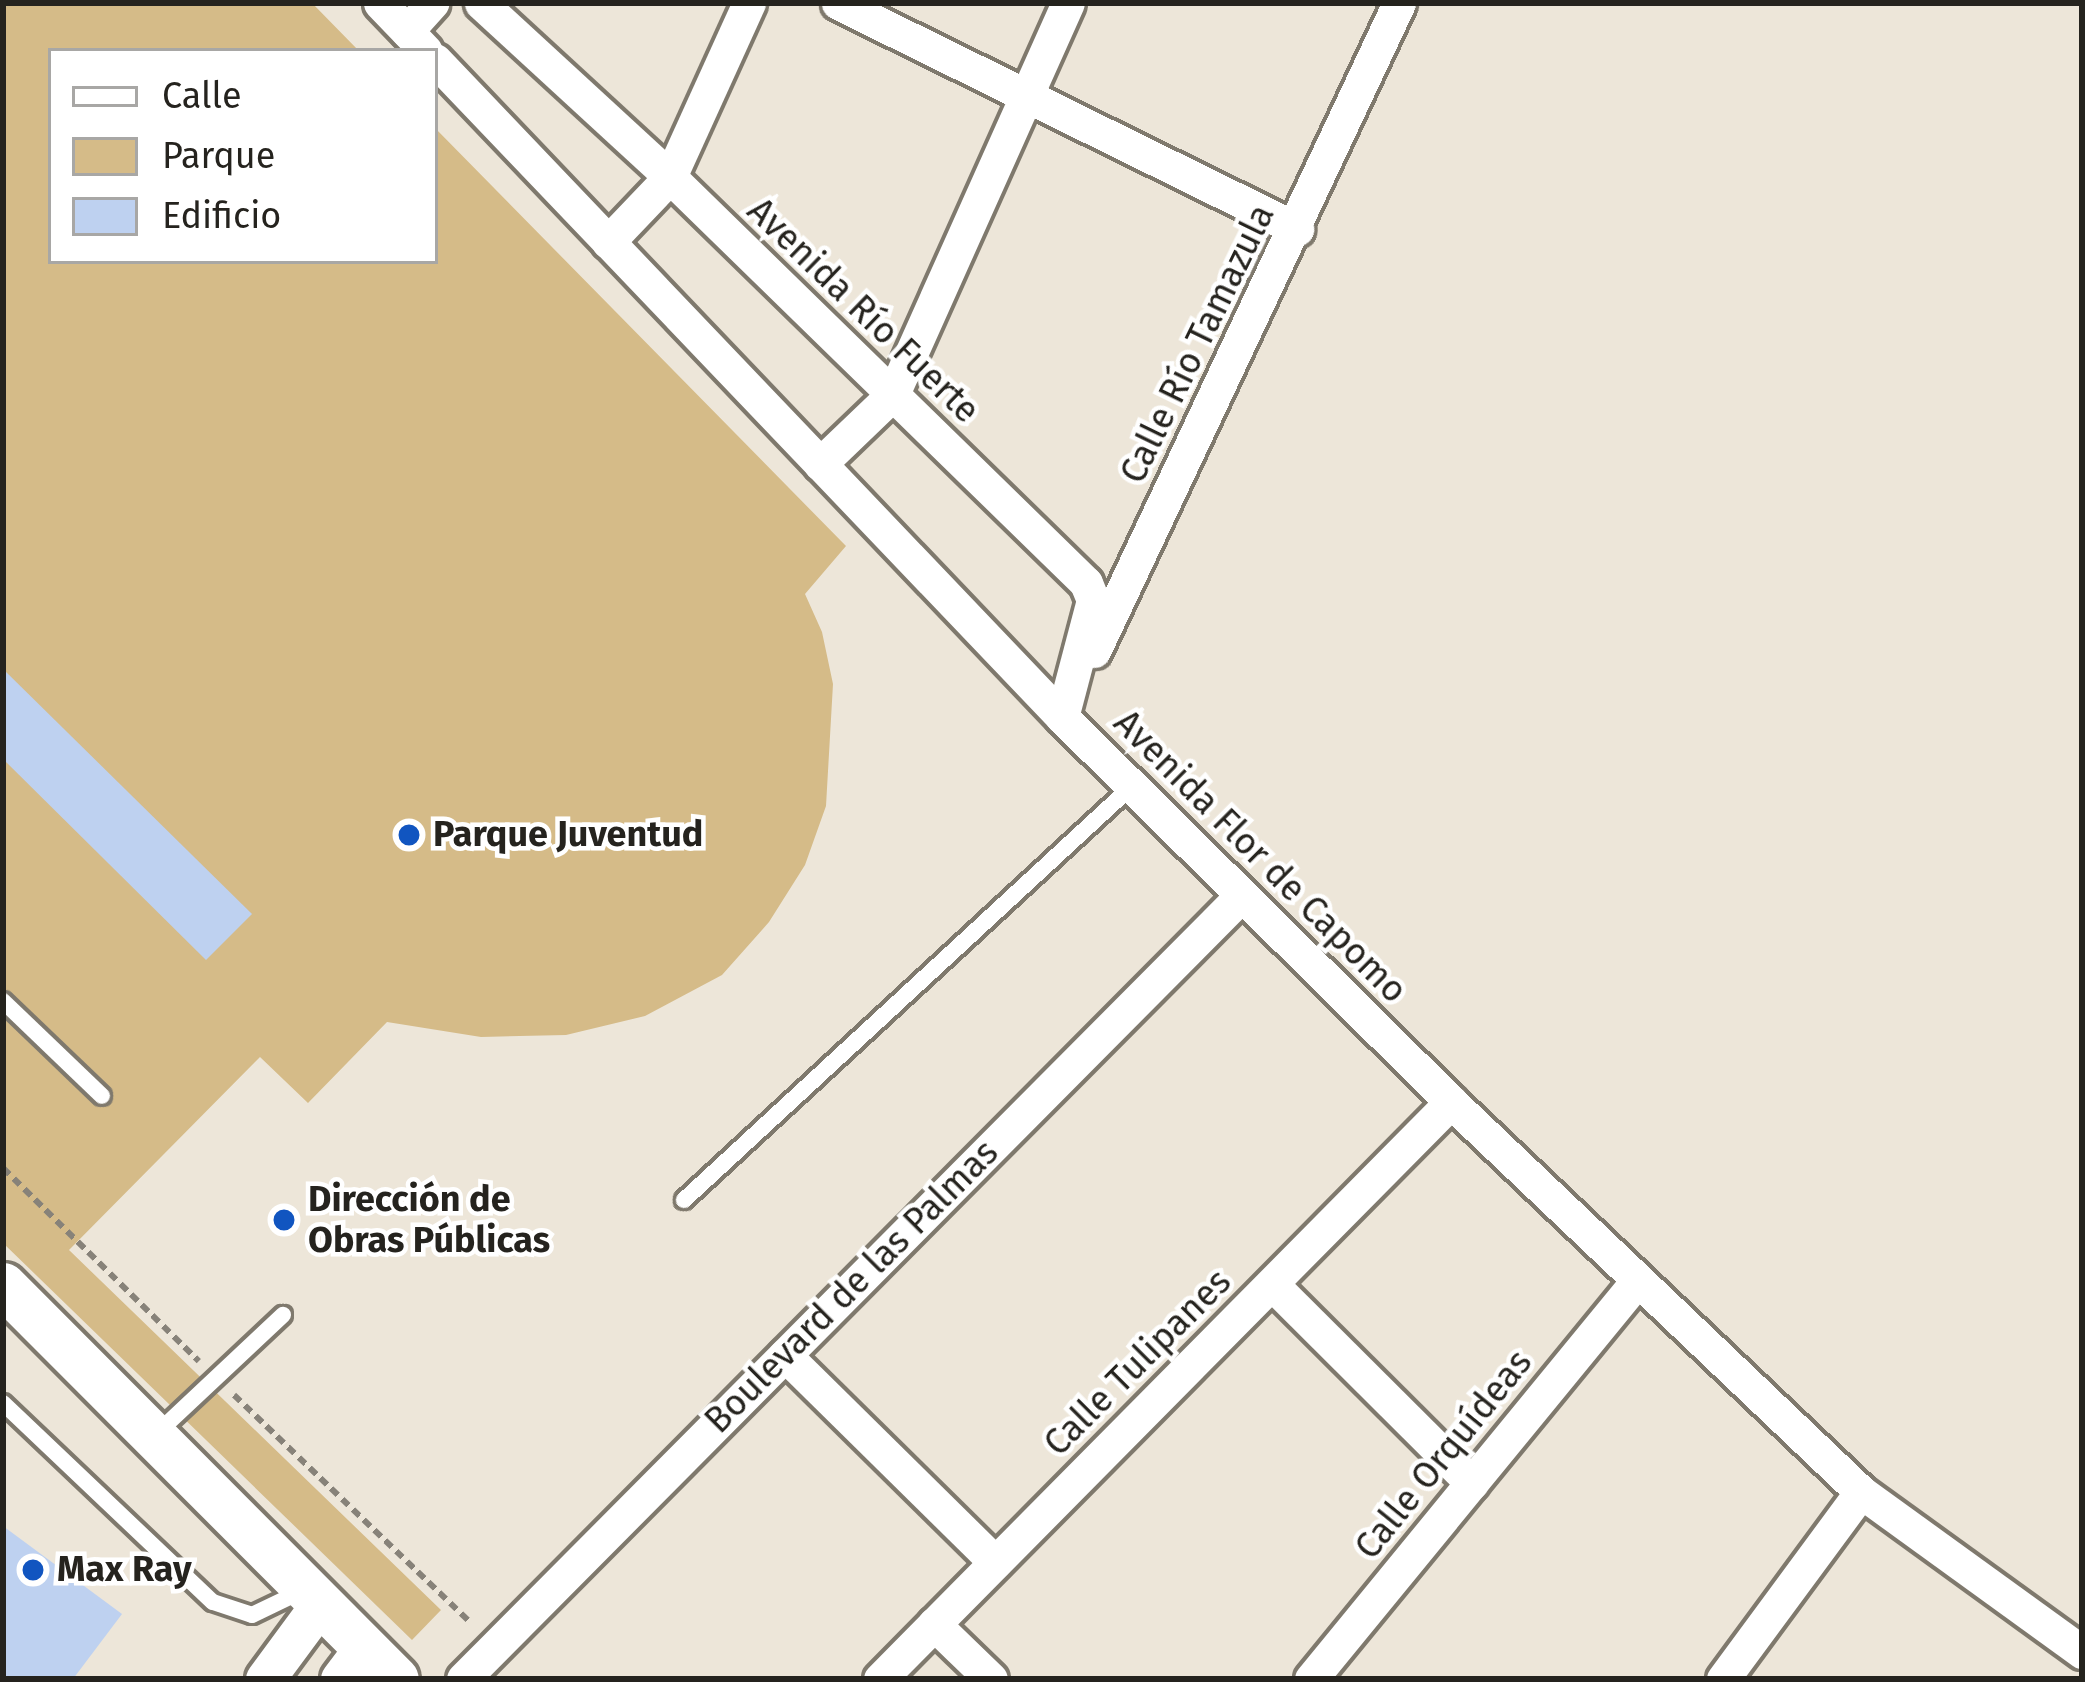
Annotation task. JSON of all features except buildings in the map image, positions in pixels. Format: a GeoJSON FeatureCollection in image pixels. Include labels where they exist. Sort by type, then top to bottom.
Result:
{"type":"FeatureCollection","features":[{"type":"Feature","properties":{"kind":"main road"},"geometry":{"type":"LineString","coordinates":[[3,1285],[314,1596],[352,1663],[396,1679]]}},
{"type":"Feature","properties":{"kind":"street"},"geometry":{"type":"LineString","coordinates":[[380,3],[416,41],[432,3]]}},
{"type":"Feature","properties":{"kind":"street","name":"Avenida Río Fuerte"},"geometry":{"type":"LineString","coordinates":[[481,3],[670,177],[1086,583],[1093,600],[1062,717]]}},
{"type":"Feature","properties":{"kind":"street"},"geometry":{"type":"LineString","coordinates":[[608,242],[670,177],[749,3]]}},
{"type":"Feature","properties":{"kind":"street"},"geometry":{"type":"LineString","coordinates":[[838,3],[1297,230]]}},
{"type":"Feature","properties":{"kind":"street"},"geometry":{"type":"LineString","coordinates":[[820,464],[893,394],[1068,3]]}},
{"type":"Feature","properties":{"kind":"street","name":"Calle Río Tamazula"},"geometry":{"type":"LineString","coordinates":[[1062,717],[1297,230],[1400,3]]}},
{"type":"Feature","properties":{"kind":"street","name":"Avenida Flor de Capomo"},"geometry":{"type":"LineString","coordinates":[[438,63],[1062,717],[1636,1281],[1861,1492],[2082,1652]]}},
{"type":"Feature","properties":{"kind":"street","name":"Boulevard de las Palmas"},"geometry":{"type":"LineString","coordinates":[[463,1679],[1242,895]]}},
{"type":"Feature","properties":{"kind":"street","name":"Calle Tulipanes"},"geometry":{"type":"LineString","coordinates":[[880,1679],[1451,1102]]}},
{"type":"Feature","properties":{"kind":"street","name":"Calle Orquídeas"},"geometry":{"type":"LineString","coordinates":[[1311,1679],[1636,1281]]}},
{"type":"Feature","properties":{"kind":"street"},"geometry":{"type":"LineString","coordinates":[[1272,1284],[1472,1483]]}},
{"type":"Feature","properties":{"kind":"street"},"geometry":{"type":"LineString","coordinates":[[785,1355],[995,1562]]}},
{"type":"Feature","properties":{"kind":"street"},"geometry":{"type":"LineString","coordinates":[[1723,1679],[1861,1492]]}},
{"type":"Feature","properties":{"kind":"street"},"geometry":{"type":"LineString","coordinates":[[265,1679],[314,1596]]}},
{"type":"Feature","properties":{"kind":"street"},"geometry":{"type":"LineString","coordinates":[[934,1624],[991,1679]]}},
{"type":"Feature","properties":{"kind":"lane"},"geometry":{"type":"LineString","coordinates":[[684,1200],[1132,786]]}},
{"type":"Feature","properties":{"kind":"lane"},"geometry":{"type":"LineString","coordinates":[[3,1001],[102,1096]]}},
{"type":"Feature","properties":{"kind":"lane"},"geometry":{"type":"LineString","coordinates":[[153,1436],[283,1315]]}},
{"type":"Feature","properties":{"kind":"lane"},"geometry":{"type":"LineString","coordinates":[[3,1402],[213,1602],[252,1615],[314,1596]]}},
{"type":"Feature","properties":{"kind":"path"},"geometry":{"type":"LineString","coordinates":[[3,1168],[495,1646]]}},
{"type":"Feature","properties":{"kind":"green space","name":"Parque Juventud"},"geometry":{"type":"Polygon","coordinates":[[[3,3],[312,3],[356,48],[48,48],[48,264],[438,264],[438,131],[846,546],[805,594],[822,632],[833,684],[826,806],[805,865],[769,922],[722,975],[645,1016],[566,1035],[481,1037],[387,1022],[308,1103],[260,1057],[69,1250],[441,1610],[412,1640],[3,1243],[3,3]]]}},
{"type":"Feature","properties":{"kind":"place","name":"Parque Juventud"},"geometry":{"type":"Point","coordinates":[409,835]}},
{"type":"Feature","properties":{"kind":"place","name":"Dirección de Obras Públicas"},"geometry":{"type":"Point","coordinates":[284,1220]}},
{"type":"Feature","properties":{"kind":"place","name":"Max Ray"},"geometry":{"type":"Point","coordinates":[33,1570]}}]}
